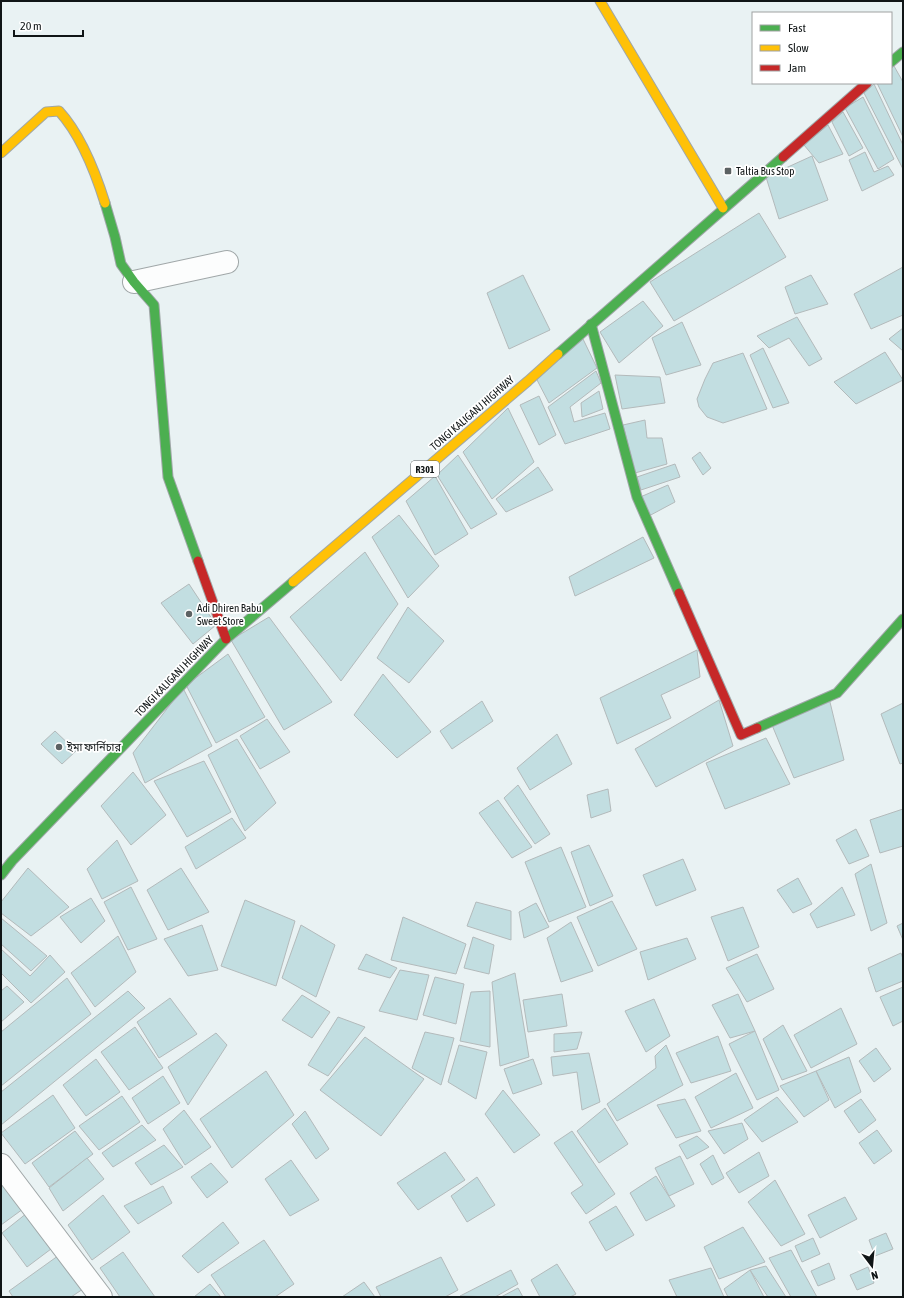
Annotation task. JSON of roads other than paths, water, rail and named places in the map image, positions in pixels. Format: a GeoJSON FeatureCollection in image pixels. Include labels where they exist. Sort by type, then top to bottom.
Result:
{"type":"FeatureCollection","features":[{"type":"Feature","properties":{"kind":"street"},"geometry":{"type":"LineString","coordinates":[[600,1],[723,208]]}},
{"type":"Feature","properties":{"kind":"street"},"geometry":{"type":"LineString","coordinates":[[892,61],[903,52]]}},
{"type":"Feature","properties":{"kind":"street","name":"TONGI KALIGANJ HIGHWAY"},"geometry":{"type":"LineString","coordinates":[[1,875],[12,861],[226,639],[522,386],[866,84]]}},
{"type":"Feature","properties":{"kind":"street"},"geometry":{"type":"LineString","coordinates":[[1,153],[46,112],[59,111],[69,122],[96,174],[115,237],[121,264],[154,305],[168,478],[226,639]]}},
{"type":"Feature","properties":{"kind":"street"},"geometry":{"type":"LineString","coordinates":[[134,282],[227,262]]}},
{"type":"Feature","properties":{"kind":"street"},"geometry":{"type":"LineString","coordinates":[[591,324],[637,497],[741,735],[837,693],[903,619]]}},
{"type":"Feature","properties":{"kind":"street"},"geometry":{"type":"LineString","coordinates":[[1,1165],[101,1297]]}},
{"type":"Feature","properties":{"kind":"place","name":"Taltia Bus Stop"},"geometry":{"type":"Point","coordinates":[728,171]}},
{"type":"Feature","properties":{"kind":"place","name":"Adi Dhiren Babu Sweet Store"},"geometry":{"type":"Point","coordinates":[189,614]}},
{"type":"Feature","properties":{"kind":"place","name":"ইমা ফার্নিচার"},"geometry":{"type":"Point","coordinates":[59,747]}}]}
